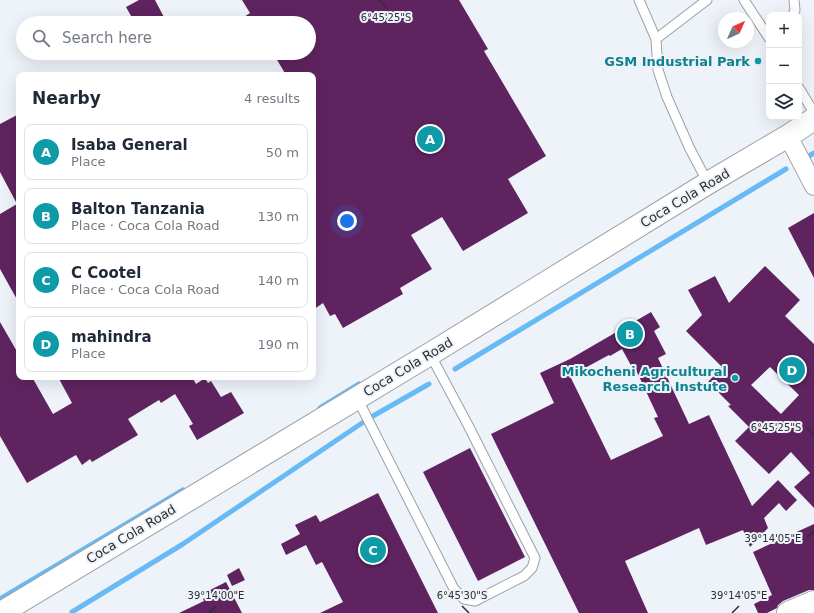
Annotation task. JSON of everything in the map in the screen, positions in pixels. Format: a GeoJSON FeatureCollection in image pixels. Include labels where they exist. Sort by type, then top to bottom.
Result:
{"type":"FeatureCollection","features":[{"type":"Feature","properties":{"kind":"main road","name":"Coca Cola Road"},"geometry":{"type":"LineString","coordinates":[[1,613],[430,354],[708,183],[788,136],[814,118]]}},
{"type":"Feature","properties":{"kind":"main road"},"geometry":{"type":"LineString","coordinates":[[788,613],[814,602]]}},
{"type":"Feature","properties":{"kind":"street"},"geometry":{"type":"LineString","coordinates":[[788,136],[813,182]]}},
{"type":"Feature","properties":{"kind":"lane"},"geometry":{"type":"LineString","coordinates":[[639,0],[656,39],[658,70],[667,97],[690,149],[708,183]]}},
{"type":"Feature","properties":{"kind":"lane"},"geometry":{"type":"LineString","coordinates":[[656,39],[707,0]]}},
{"type":"Feature","properties":{"kind":"lane"},"geometry":{"type":"LineString","coordinates":[[744,0],[766,32]]}},
{"type":"Feature","properties":{"kind":"lane"},"geometry":{"type":"LineString","coordinates":[[794,0],[794,12]]}},
{"type":"Feature","properties":{"kind":"lane"},"geometry":{"type":"LineString","coordinates":[[802,93],[814,113]]}},
{"type":"Feature","properties":{"kind":"lane"},"geometry":{"type":"LineString","coordinates":[[357,398],[454,589],[464,599],[475,602],[524,576],[532,568],[535,558],[430,354]]}},
{"type":"Feature","properties":{"kind":"building"},"geometry":{"type":"Polygon","coordinates":[[[139,0],[155,0],[163,16],[131,16],[126,7],[139,0]]]}},
{"type":"Feature","properties":{"kind":"building"},"geometry":{"type":"Polygon","coordinates":[[[242,0],[459,0],[488,49],[484,51],[546,156],[508,179],[528,213],[463,251],[442,217],[411,235],[432,269],[400,288],[403,294],[343,328],[335,314],[330,316],[323,303],[316,308],[316,72],[284,72],[277,60],[316,60],[316,16],[246,16],[250,13],[242,0]]]}},
{"type":"Feature","properties":{"kind":"building"},"geometry":{"type":"Polygon","coordinates":[[[16,116],[16,202],[0,172],[0,124],[16,116]]]}},
{"type":"Feature","properties":{"kind":"building"},"geometry":{"type":"Polygon","coordinates":[[[16,205],[16,298],[0,269],[0,214],[16,205]]]}},
{"type":"Feature","properties":{"kind":"building"},"geometry":{"type":"Polygon","coordinates":[[[814,213],[814,278],[788,228],[814,213]]]}},
{"type":"Feature","properties":{"kind":"building"},"geometry":{"type":"Polygon","coordinates":[[[765,266],[800,300],[785,316],[814,344],[814,508],[794,487],[810,473],[791,452],[769,474],[735,441],[749,427],[728,406],[731,405],[708,382],[722,367],[686,331],[702,315],[688,290],[715,276],[729,303],[765,266]],[[770,367],[751,385],[781,414],[799,395],[770,367]]]}},
{"type":"Feature","properties":{"kind":"building"},"geometry":{"type":"Polygon","coordinates":[[[651,312],[660,327],[654,331],[666,354],[658,358],[689,424],[709,415],[752,506],[778,480],[797,500],[786,511],[779,503],[764,518],[768,528],[750,547],[743,530],[706,545],[699,528],[625,561],[648,613],[579,613],[491,434],[554,403],[540,373],[570,359],[651,312]],[[622,349],[570,376],[611,460],[663,436],[654,418],[658,417],[636,370],[634,371],[622,349]]]}},
{"type":"Feature","properties":{"kind":"building"},"geometry":{"type":"Polygon","coordinates":[[[0,322],[16,350],[16,380],[34,380],[53,414],[72,403],[60,380],[194,380],[196,384],[202,380],[206,380],[208,383],[211,381],[221,397],[231,392],[244,413],[197,440],[189,426],[193,424],[175,394],[161,403],[159,400],[128,419],[138,435],[92,462],[90,459],[82,465],[76,455],[27,483],[0,436],[0,322]]]}},
{"type":"Feature","properties":{"kind":"building"},"geometry":{"type":"Polygon","coordinates":[[[470,448],[525,557],[478,581],[423,472],[470,448]]]}},
{"type":"Feature","properties":{"kind":"building"},"geometry":{"type":"Polygon","coordinates":[[[378,493],[438,613],[320,613],[343,602],[322,562],[316,565],[306,545],[286,555],[281,544],[300,534],[295,525],[316,515],[320,522],[378,493]]]}},
{"type":"Feature","properties":{"kind":"building"},"geometry":{"type":"Polygon","coordinates":[[[814,524],[814,590],[809,590],[783,601],[777,608],[767,613],[758,613],[754,604],[772,595],[753,552],[814,524]]]}},
{"type":"Feature","properties":{"kind":"building"},"geometry":{"type":"Polygon","coordinates":[[[239,568],[245,580],[232,586],[227,575],[239,568]]]}},
{"type":"Feature","properties":{"kind":"building"},"geometry":{"type":"Polygon","coordinates":[[[226,582],[242,613],[179,613],[204,601],[203,599],[208,596],[206,592],[226,582]]]}},
{"type":"Feature","properties":{"kind":"waterway"},"geometry":{"type":"LineString","coordinates":[[809,156],[814,153]]}},
{"type":"Feature","properties":{"kind":"waterway"},"geometry":{"type":"LineString","coordinates":[[455,369],[786,169]]}},
{"type":"Feature","properties":{"kind":"waterway"},"geometry":{"type":"LineString","coordinates":[[320,408],[359,384]]}},
{"type":"Feature","properties":{"kind":"waterway"},"geometry":{"type":"LineString","coordinates":[[373,416],[429,384]]}},
{"type":"Feature","properties":{"kind":"waterway"},"geometry":{"type":"LineString","coordinates":[[72,612],[183,544],[362,423]]}},
{"type":"Feature","properties":{"kind":"waterway"},"geometry":{"type":"LineString","coordinates":[[0,599],[183,490]]}},
{"type":"Feature","properties":{"kind":"place","name":"GSM Industrial Park"},"geometry":{"type":"Point","coordinates":[758,61]}},
{"type":"Feature","properties":{"kind":"place","name":"Isaba General"},"geometry":{"type":"Point","coordinates":[430,139]}},
{"type":"Feature","properties":{"kind":"place","name":"Balton Tanzania"},"geometry":{"type":"Point","coordinates":[630,334]}},
{"type":"Feature","properties":{"kind":"place","name":"mahindra"},"geometry":{"type":"Point","coordinates":[792,370]}},
{"type":"Feature","properties":{"kind":"place","name":"Mikocheni Agricultural Research Instute"},"geometry":{"type":"Point","coordinates":[735,378]}},
{"type":"Feature","properties":{"kind":"place","name":"C Cootel"},"geometry":{"type":"Point","coordinates":[373,550]}}]}
